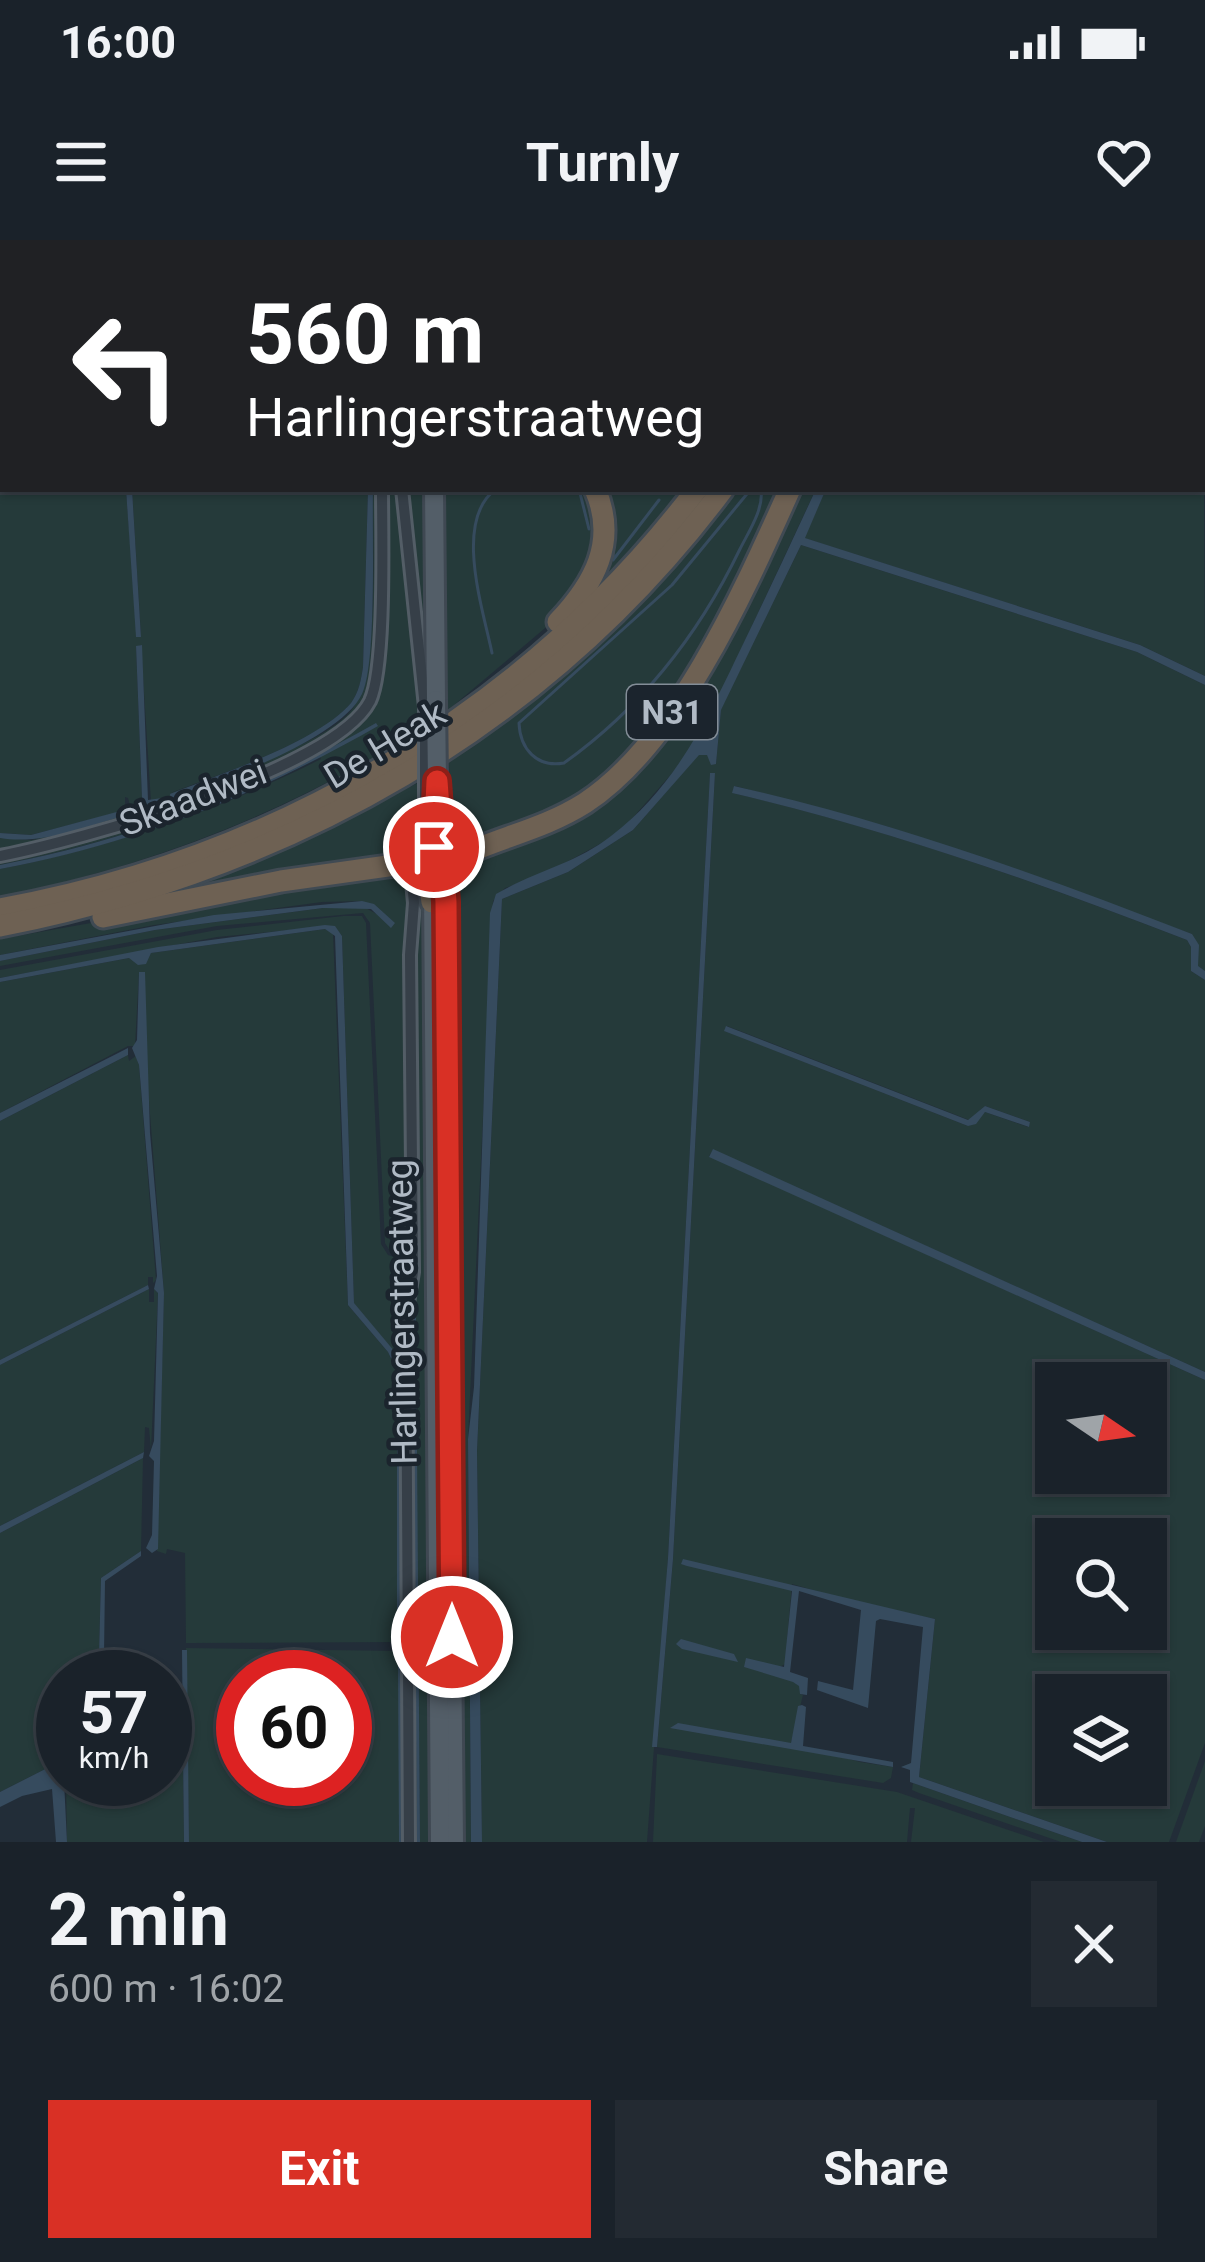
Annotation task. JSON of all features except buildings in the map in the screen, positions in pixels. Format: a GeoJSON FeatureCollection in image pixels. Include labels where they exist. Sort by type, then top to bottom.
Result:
{"type":"FeatureCollection","features":[{"type":"Feature","properties":{"kind":"highway"},"geometry":{"type":"LineString","coordinates":[[236,841],[457,708],[552,628],[581,598],[602,559],[603,509],[596,492]]}},
{"type":"Feature","properties":{"kind":"highway","name":"De Heak"},"geometry":{"type":"LineString","coordinates":[[0,909],[135,877],[236,841],[377,772],[462,717],[576,623],[656,540],[695,492]]}},
{"type":"Feature","properties":{"kind":"highway","name":"De Heak"},"geometry":{"type":"LineString","coordinates":[[0,927],[121,899],[236,860],[406,777],[466,737],[582,644],[649,579],[721,492]]}},
{"type":"Feature","properties":{"kind":"highway","name":"N31"},"geometry":{"type":"LineString","coordinates":[[439,902],[449,866],[458,857],[523,835],[586,802],[649,745],[712,644],[788,492]]}},
{"type":"Feature","properties":{"kind":"highway"},"geometry":{"type":"LineString","coordinates":[[0,927],[107,916],[281,881],[409,863],[427,868],[439,902]]}},
{"type":"Feature","properties":{"kind":"main road","name":"Harlingerstraatweg"},"geometry":{"type":"LineString","coordinates":[[434,492],[431,785],[439,902],[454,1842]]}},
{"type":"Feature","properties":{"kind":"main road","name":"Harlingerstraatweg"},"geometry":{"type":"LineString","coordinates":[[439,902],[440,1842]]}},
{"type":"Feature","properties":{"kind":"street","name":"Skaadwei"},"geometry":{"type":"LineString","coordinates":[[0,856],[102,833],[195,801],[306,752],[360,716],[377,678],[382,492]]}},
{"type":"Feature","properties":{"kind":"street"},"geometry":{"type":"LineString","coordinates":[[402,492],[431,704]]}},
{"type":"Feature","properties":{"kind":"street"},"geometry":{"type":"LineString","coordinates":[[410,1842],[406,1316],[413,1272],[410,956],[414,903],[409,863],[411,840],[431,785]]}},
{"type":"Feature","properties":{"kind":"green space"},"geometry":{"type":"Polygon","coordinates":[[[0,492],[126,492],[137,637],[141,636],[132,492],[368,492],[363,667],[354,699],[336,717],[292,744],[170,793],[296,747],[320,735],[353,708],[362,689],[371,634],[373,492],[379,492],[372,662],[363,702],[348,720],[293,755],[222,786],[133,817],[125,797],[125,815],[123,811],[31,835],[0,833],[0,492]],[[141,645],[136,647],[142,799],[132,808],[151,802],[141,645]]]}},
{"type":"Feature","properties":{"kind":"green space"},"geometry":{"type":"Polygon","coordinates":[[[388,492],[398,492],[422,729],[320,786],[218,832],[113,869],[0,897],[0,869],[164,825],[321,759],[319,755],[242,791],[203,807],[124,834],[0,865],[0,861],[148,823],[268,778],[319,751],[357,722],[378,692],[388,492]]]}},
{"type":"Feature","properties":{"kind":"green space"},"geometry":{"type":"Polygon","coordinates":[[[407,492],[426,492],[430,670],[407,492]]]}},
{"type":"Feature","properties":{"kind":"green space"},"geometry":{"type":"Polygon","coordinates":[[[442,492],[590,492],[599,546],[551,623],[447,711],[442,492]]]}},
{"type":"Feature","properties":{"kind":"green space"},"geometry":{"type":"Polygon","coordinates":[[[598,492],[686,492],[592,597],[599,573],[598,492]]]}},
{"type":"Feature","properties":{"kind":"green space"},"geometry":{"type":"Polygon","coordinates":[[[729,492],[784,492],[667,713],[585,799],[451,854],[449,763],[497,723],[729,492]]]}},
{"type":"Feature","properties":{"kind":"green space"},"geometry":{"type":"Polygon","coordinates":[[[792,492],[815,492],[707,722],[682,762],[607,840],[545,874],[505,888],[493,901],[468,1439],[471,1842],[460,1842],[455,868],[633,765],[792,492]]]}},
{"type":"Feature","properties":{"kind":"green space"},"geometry":{"type":"Polygon","coordinates":[[[825,492],[1204,492],[1205,676],[1140,645],[804,538],[825,492]]]}},
{"type":"Feature","properties":{"kind":"green space"},"geometry":{"type":"Polygon","coordinates":[[[801,545],[1137,652],[1205,685],[1205,971],[1198,967],[1192,934],[889,827],[735,786],[733,793],[963,859],[1187,940],[1191,971],[1205,980],[1205,1372],[713,1150],[709,1156],[1165,1362],[1035,1362],[1035,1494],[1167,1494],[1167,1363],[1205,1380],[1205,1743],[1169,1842],[1107,1842],[919,1777],[935,1619],[792,1584],[785,1664],[778,1668],[800,1686],[803,1695],[791,1743],[893,1767],[891,1778],[883,1783],[657,1747],[673,1559],[715,773],[710,774],[668,1558],[647,1842],[482,1842],[477,1451],[502,899],[568,872],[633,830],[698,755],[707,755],[716,764],[721,709],[801,545]],[[727,1026],[725,1031],[968,1126],[985,1112],[1028,1127],[1030,1122],[985,1106],[969,1120],[727,1026]]]}},
{"type":"Feature","properties":{"kind":"green space"},"geometry":{"type":"Polygon","coordinates":[[[422,781],[406,860],[106,911],[247,863],[422,781]]]}},
{"type":"Feature","properties":{"kind":"green space"},"geometry":{"type":"Polygon","coordinates":[[[125,815],[125,822],[0,852],[0,838],[32,840],[125,815]]]}},
{"type":"Feature","properties":{"kind":"green space"},"geometry":{"type":"Polygon","coordinates":[[[405,868],[410,904],[407,1254],[390,1251],[385,1243],[370,923],[363,913],[217,926],[0,966],[0,961],[155,930],[323,908],[362,906],[395,924],[362,901],[322,902],[154,925],[0,955],[0,939],[405,868]]]}},
{"type":"Feature","properties":{"kind":"green space"},"geometry":{"type":"Polygon","coordinates":[[[413,870],[426,885],[434,1842],[420,1842],[415,1317],[417,1842],[412,1842],[413,870]]]}},
{"type":"Feature","properties":{"kind":"green space"},"geometry":{"type":"Polygon","coordinates":[[[362,916],[366,923],[381,1244],[388,1255],[409,1262],[403,1642],[186,1643],[185,1553],[157,1551],[164,1293],[139,973],[135,1046],[0,1113],[0,982],[129,958],[145,964],[151,953],[325,929],[333,933],[348,1305],[388,1352],[397,1371],[397,1636],[401,1637],[399,1346],[396,1354],[354,1304],[342,936],[334,926],[217,937],[0,978],[0,970],[217,930],[362,916]]]}},
{"type":"Feature","properties":{"kind":"green space"},"geometry":{"type":"Polygon","coordinates":[[[128,1055],[129,1061],[136,1056],[139,1065],[156,1280],[153,1283],[153,1277],[148,1277],[148,1285],[0,1360],[0,1121],[128,1055]]]}},
{"type":"Feature","properties":{"kind":"green space"},"geometry":{"type":"Polygon","coordinates":[[[149,1289],[149,1302],[154,1302],[154,1289],[158,1293],[151,1450],[149,1428],[145,1427],[144,1452],[0,1526],[0,1365],[149,1289]]]}},
{"type":"Feature","properties":{"kind":"green space"},"geometry":{"type":"Polygon","coordinates":[[[143,1458],[141,1551],[101,1578],[99,1650],[36,1650],[36,1774],[0,1792],[0,1533],[143,1458]]]}},
{"type":"Feature","properties":{"kind":"green space"},"geometry":{"type":"Polygon","coordinates":[[[186,1648],[327,1650],[216,1650],[216,1806],[372,1806],[372,1651],[398,1651],[404,1657],[407,1842],[403,1842],[401,1662],[399,1842],[189,1842],[192,1650],[186,1648]]]}},
{"type":"Feature","properties":{"kind":"green space"},"geometry":{"type":"Polygon","coordinates":[[[657,1754],[897,1792],[1044,1842],[911,1842],[915,1808],[910,1808],[907,1842],[653,1842],[657,1754]]]}},
{"type":"Feature","properties":{"kind":"green space"},"geometry":{"type":"Polygon","coordinates":[[[1205,1761],[1205,1826],[1199,1842],[1176,1842],[1205,1761]]]}},
{"type":"Feature","properties":{"kind":"green space"},"geometry":{"type":"Polygon","coordinates":[[[913,1783],[1082,1842],[1061,1842],[919,1793],[912,1790],[913,1783]]]}},
{"type":"Feature","properties":{"kind":"green space"},"geometry":{"type":"Polygon","coordinates":[[[66,1806],[184,1806],[184,1842],[67,1842],[66,1806]]]}},
{"type":"Feature","properties":{"kind":"water"},"geometry":{"type":"Polygon","coordinates":[[[126,492],[132,492],[141,637],[136,637],[126,492]]]}},
{"type":"Feature","properties":{"kind":"water"},"geometry":{"type":"Polygon","coordinates":[[[368,492],[373,492],[370,655],[362,694],[349,711],[305,743],[171,800],[170,794],[316,731],[354,699],[363,667],[368,492]]]}},
{"type":"Feature","properties":{"kind":"water"},"geometry":{"type":"Polygon","coordinates":[[[815,492],[825,492],[805,538],[1140,645],[1205,676],[1205,685],[1137,652],[801,545],[721,710],[716,764],[711,765],[707,755],[699,755],[633,830],[568,872],[502,899],[477,1451],[482,1842],[471,1842],[468,1439],[474,1387],[490,913],[496,894],[583,854],[635,816],[674,771],[719,694],[815,492]]]}},
{"type":"Feature","properties":{"kind":"water"},"geometry":{"type":"Polygon","coordinates":[[[142,645],[148,800],[162,798],[164,803],[133,813],[131,808],[142,799],[136,646],[142,645]]]}},
{"type":"Feature","properties":{"kind":"water"},"geometry":{"type":"Polygon","coordinates":[[[378,726],[288,774],[195,814],[99,846],[0,869],[0,865],[99,842],[194,810],[378,726]]]}},
{"type":"Feature","properties":{"kind":"water"},"geometry":{"type":"Polygon","coordinates":[[[710,773],[715,773],[673,1559],[657,1747],[652,1747],[668,1558],[710,773]]]}},
{"type":"Feature","properties":{"kind":"water"},"geometry":{"type":"Polygon","coordinates":[[[734,786],[966,851],[1192,934],[1199,945],[1198,966],[1205,971],[1205,980],[1191,971],[1187,940],[963,859],[732,793],[734,786]]]}},
{"type":"Feature","properties":{"kind":"water"},"geometry":{"type":"Polygon","coordinates":[[[124,810],[126,815],[63,834],[0,838],[0,833],[31,835],[124,810]]]}},
{"type":"Feature","properties":{"kind":"water"},"geometry":{"type":"Polygon","coordinates":[[[362,901],[374,904],[395,923],[391,928],[371,909],[323,908],[155,930],[0,961],[0,955],[214,915],[362,901]]]}},
{"type":"Feature","properties":{"kind":"water"},"geometry":{"type":"Polygon","coordinates":[[[335,926],[342,936],[354,1303],[395,1352],[399,1345],[402,1637],[397,1637],[397,1371],[388,1352],[348,1305],[335,936],[325,929],[151,953],[146,964],[138,965],[129,958],[0,982],[0,978],[158,947],[335,926]]]}},
{"type":"Feature","properties":{"kind":"water"},"geometry":{"type":"Polygon","coordinates":[[[139,972],[145,972],[150,1133],[164,1293],[158,1549],[152,1553],[146,1548],[152,1535],[154,1461],[149,1456],[154,1441],[158,1293],[154,1289],[157,1276],[139,1065],[132,1048],[137,1040],[139,972]]]}},
{"type":"Feature","properties":{"kind":"water"},"geometry":{"type":"Polygon","coordinates":[[[726,1026],[968,1120],[985,1106],[1030,1122],[1029,1127],[985,1112],[968,1126],[724,1031],[726,1026]]]}},
{"type":"Feature","properties":{"kind":"water"},"geometry":{"type":"Polygon","coordinates":[[[128,1048],[128,1055],[0,1121],[0,1113],[128,1048]]]}},
{"type":"Feature","properties":{"kind":"water"},"geometry":{"type":"Polygon","coordinates":[[[713,1149],[1205,1372],[1205,1380],[1167,1362],[709,1157],[713,1149]]]}},
{"type":"Feature","properties":{"kind":"water"},"geometry":{"type":"Polygon","coordinates":[[[148,1285],[149,1289],[0,1365],[0,1360],[148,1285]]]}},
{"type":"Feature","properties":{"kind":"water"},"geometry":{"type":"Polygon","coordinates":[[[416,1317],[420,1842],[412,1318],[416,1317]]]}},
{"type":"Feature","properties":{"kind":"water"},"geometry":{"type":"Polygon","coordinates":[[[144,1452],[143,1458],[0,1533],[0,1526],[144,1452]]]}},
{"type":"Feature","properties":{"kind":"water"},"geometry":{"type":"Polygon","coordinates":[[[141,1551],[141,1556],[105,1581],[104,1650],[99,1650],[101,1578],[141,1551]]]}},
{"type":"Feature","properties":{"kind":"water"},"geometry":{"type":"Polygon","coordinates":[[[683,1559],[935,1619],[919,1777],[1107,1842],[1082,1842],[910,1782],[910,1770],[901,1767],[911,1763],[923,1627],[876,1621],[868,1708],[817,1690],[818,1681],[853,1690],[861,1610],[799,1591],[790,1672],[808,1678],[807,1695],[800,1694],[793,1682],[744,1667],[746,1658],[784,1667],[792,1591],[687,1566],[681,1564],[683,1559]]]}},
{"type":"Feature","properties":{"kind":"water"},"geometry":{"type":"Polygon","coordinates":[[[681,1639],[734,1654],[738,1662],[682,1649],[676,1644],[681,1639]]]}},
{"type":"Feature","properties":{"kind":"water"},"geometry":{"type":"Polygon","coordinates":[[[398,1662],[402,1662],[403,1842],[399,1842],[398,1662]]]}},
{"type":"Feature","properties":{"kind":"water"},"geometry":{"type":"Polygon","coordinates":[[[802,1705],[806,1707],[803,1746],[893,1762],[893,1767],[670,1728],[678,1723],[791,1743],[802,1705]]]}},
{"type":"Feature","properties":{"kind":"water"},"geometry":{"type":"Polygon","coordinates":[[[36,1774],[36,1793],[0,1807],[0,1792],[36,1774]]]}},
{"type":"Feature","properties":{"kind":"water"},"geometry":{"type":"Polygon","coordinates":[[[53,1806],[65,1806],[67,1842],[56,1842],[53,1806]]]}},
{"type":"Feature","properties":{"kind":"water"},"geometry":{"type":"Polygon","coordinates":[[[184,1806],[189,1806],[189,1842],[184,1842],[184,1806]]]}},
{"type":"Feature","properties":{"kind":"waterway"},"geometry":{"type":"LineString","coordinates":[[492,653],[473,543],[483,503],[493,492]]}},
{"type":"Feature","properties":{"kind":"waterway"},"geometry":{"type":"LineString","coordinates":[[580,492],[589,529]]}},
{"type":"Feature","properties":{"kind":"waterway"},"geometry":{"type":"LineString","coordinates":[[607,492],[614,513],[613,560],[659,500]]}},
{"type":"Feature","properties":{"kind":"waterway"},"geometry":{"type":"LineString","coordinates":[[749,492],[672,585],[519,723],[532,755],[546,763],[564,763],[643,694],[706,611],[755,520],[761,492]]}},
{"type":"Feature","properties":{"kind":"route"},"geometry":{"type":"LineString","coordinates":[[434,847],[437,781],[446,902],[452,1637]]}}]}
